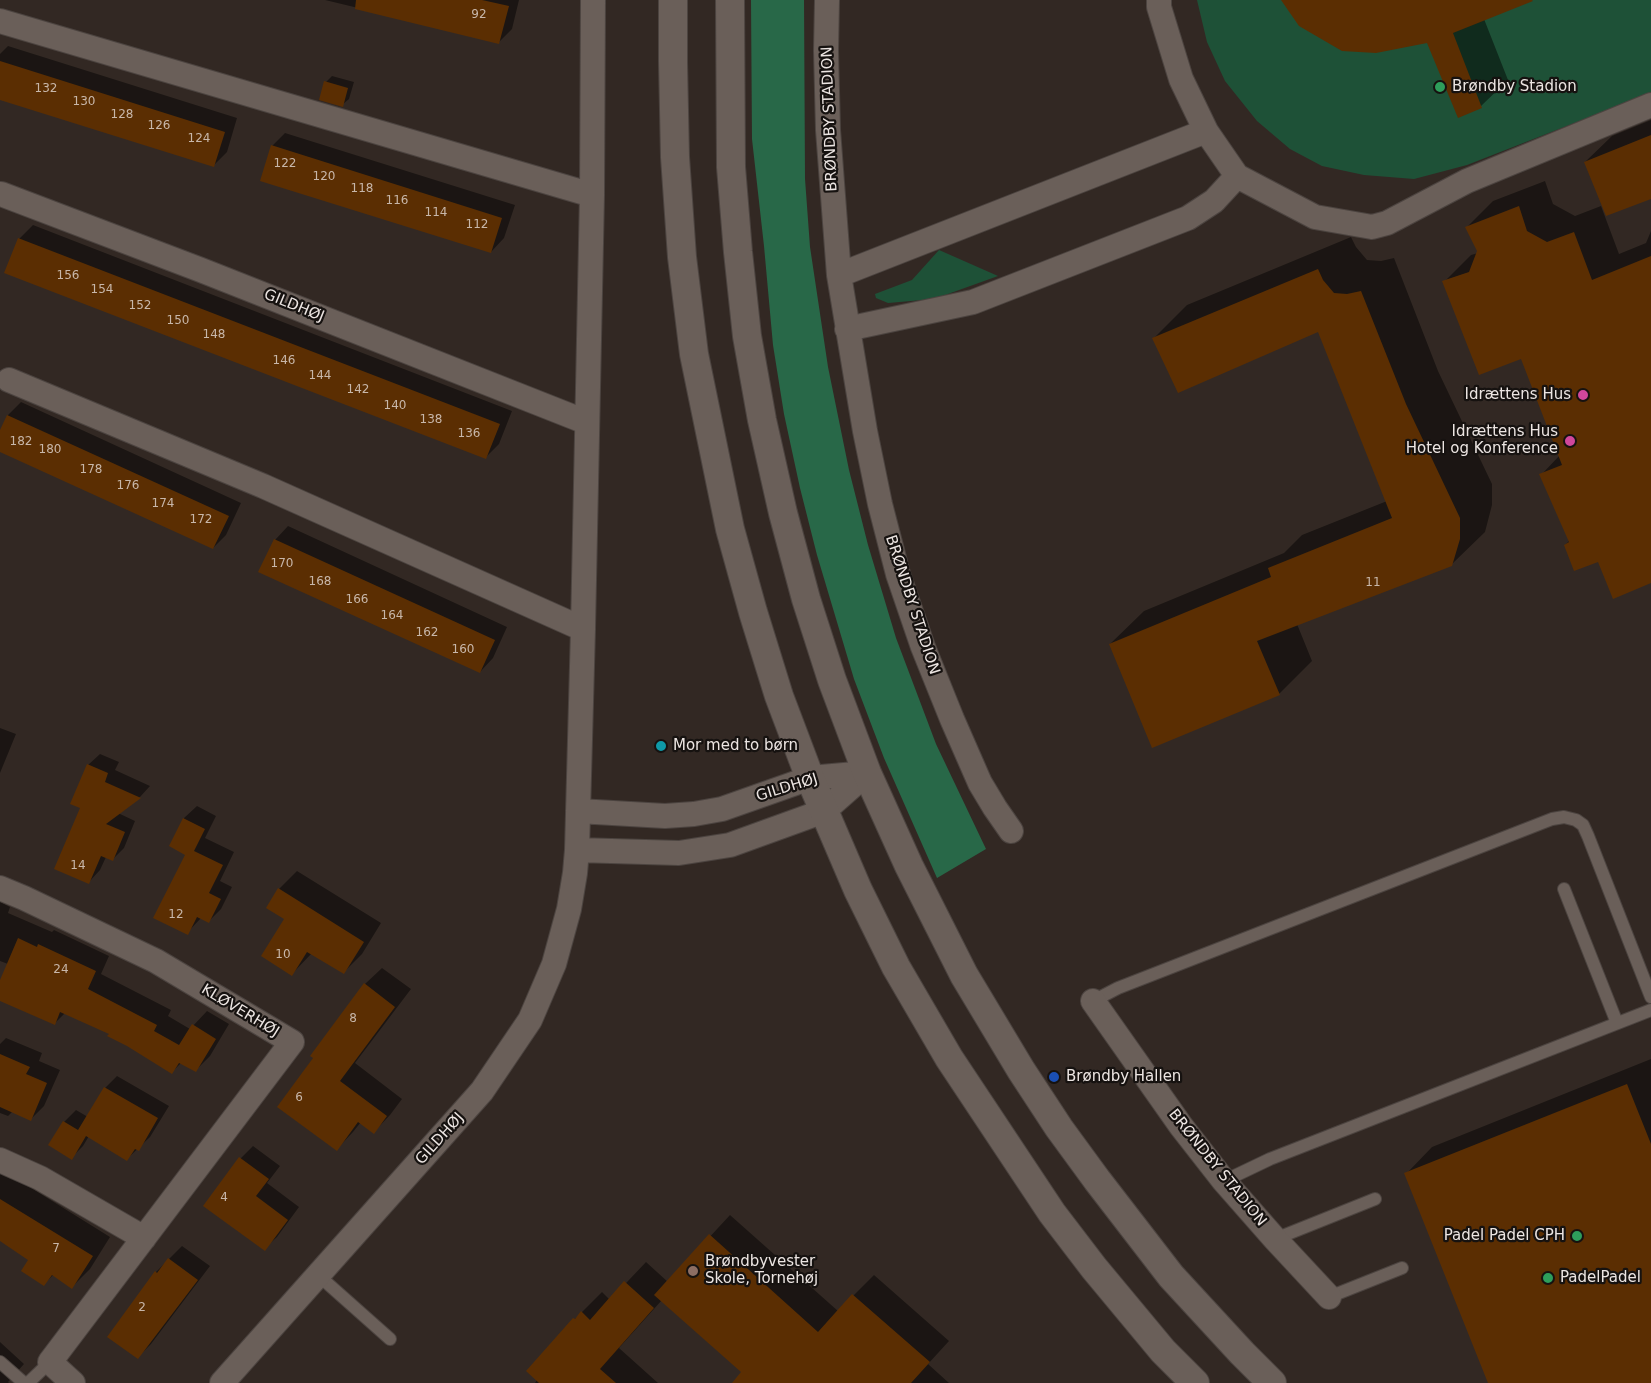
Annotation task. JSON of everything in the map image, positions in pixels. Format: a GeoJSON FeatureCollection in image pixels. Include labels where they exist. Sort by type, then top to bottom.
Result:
{"type":"FeatureCollection","features":[{"type":"Feature","properties":{"kind":"street","name":"GILDHØJ"},"geometry":{"type":"LineString","coordinates":[[222,1383],[482,1091],[530,1020],[554,964],[569,909],[577,850],[583,629],[592,195],[593,0]]}},
{"type":"Feature","properties":{"kind":"street"},"geometry":{"type":"LineString","coordinates":[[673,0],[675,157],[682,257],[694,354],[730,529],[779,696],[810,778],[858,890],[896,967],[949,1058],[1052,1213],[1163,1351],[1195,1383]]}},
{"type":"Feature","properties":{"kind":"street"},"geometry":{"type":"LineString","coordinates":[[730,0],[729,76],[732,177],[747,336],[762,420],[783,513],[806,599],[832,680],[867,773],[909,866],[963,975],[1053,1119],[1171,1276],[1272,1383]]}},
{"type":"Feature","properties":{"kind":"street","name":"BRØNDBY STADION"},"geometry":{"type":"LineString","coordinates":[[827,0],[828,130],[838,275],[880,504],[898,574],[923,647],[980,783],[994,808],[1011,831]]}},
{"type":"Feature","properties":{"kind":"street"},"geometry":{"type":"LineString","coordinates":[[1159,0],[1159,7],[1181,79],[1206,131],[1238,176],[1315,217],[1372,227],[1387,223],[1467,181],[1651,105]]}},
{"type":"Feature","properties":{"kind":"street"},"geometry":{"type":"LineString","coordinates":[[0,21],[592,195]]}},
{"type":"Feature","properties":{"kind":"street"},"geometry":{"type":"LineString","coordinates":[[838,275],[1206,131]]}},
{"type":"Feature","properties":{"kind":"street"},"geometry":{"type":"LineString","coordinates":[[847,329],[974,302],[1178,223],[1214,201],[1238,176]]}},
{"type":"Feature","properties":{"kind":"street","name":"GILDHØJ"},"geometry":{"type":"LineString","coordinates":[[1,194],[201,270],[586,422]]}},
{"type":"Feature","properties":{"kind":"street"},"geometry":{"type":"LineString","coordinates":[[9,380],[262,486],[583,629]]}},
{"type":"Feature","properties":{"kind":"street","name":"GILDHØJ"},"geometry":{"type":"LineString","coordinates":[[578,811],[665,816],[694,814],[722,809],[810,778],[867,773]]}},
{"type":"Feature","properties":{"kind":"street","name":"GILDHØJ"},"geometry":{"type":"LineString","coordinates":[[577,850],[679,853],[730,845],[824,811],[867,773]]}},
{"type":"Feature","properties":{"kind":"street","name":"KLØVERHØJ"},"geometry":{"type":"LineString","coordinates":[[0,888],[156,961],[292,1042],[50,1362]]}},
{"type":"Feature","properties":{"kind":"street","name":"BRØNDBY STADION"},"geometry":{"type":"LineString","coordinates":[[1093,1002],[1181,1126],[1224,1181],[1329,1297]]}},
{"type":"Feature","properties":{"kind":"street"},"geometry":{"type":"LineString","coordinates":[[0,1160],[40,1178],[144,1238]]}},
{"type":"Feature","properties":{"kind":"street"},"geometry":{"type":"LineString","coordinates":[[50,1362],[73,1383]]}},
{"type":"Feature","properties":{"kind":"lane"},"geometry":{"type":"LineString","coordinates":[[1093,1002],[1129,984],[1552,819],[1564,817],[1576,820],[1583,825],[1651,997]]}},
{"type":"Feature","properties":{"kind":"lane"},"geometry":{"type":"LineString","coordinates":[[1564,889],[1617,1023]]}},
{"type":"Feature","properties":{"kind":"lane"},"geometry":{"type":"LineString","coordinates":[[1224,1181],[1269,1159],[1651,1010]]}},
{"type":"Feature","properties":{"kind":"lane"},"geometry":{"type":"LineString","coordinates":[[1275,1239],[1375,1199]]}},
{"type":"Feature","properties":{"kind":"lane"},"geometry":{"type":"LineString","coordinates":[[1329,1297],[1401,1268]]}},
{"type":"Feature","properties":{"kind":"lane"},"geometry":{"type":"LineString","coordinates":[[318,1275],[390,1339]]}},
{"type":"Feature","properties":{"kind":"lane"},"geometry":{"type":"LineString","coordinates":[[0,1362],[26,1383],[50,1362]]}},
{"type":"Feature","properties":{"kind":"green space"},"geometry":{"type":"Polygon","coordinates":[[[751,0],[804,0],[805,179],[810,247],[828,367],[849,470],[868,545],[896,638],[936,744],[986,849],[937,878],[884,758],[854,679],[817,555],[784,414],[773,345],[752,139],[751,0]]]}},
{"type":"Feature","properties":{"kind":"green space","name":"Brøndby Stadion"},"geometry":{"type":"Polygon","coordinates":[[[1197,0],[1651,0],[1651,93],[1467,165],[1414,179],[1364,175],[1322,166],[1290,149],[1257,121],[1225,81],[1207,42],[1197,0]]]}},
{"type":"Feature","properties":{"kind":"green space"},"geometry":{"type":"Polygon","coordinates":[[[939,250],[998,276],[934,299],[888,303],[876,298],[875,294],[912,280],[939,250]]]}},
{"type":"Feature","properties":{"kind":"building"},"geometry":{"type":"Polygon","coordinates":[[[356,0],[482,0],[509,6],[499,44],[355,9],[356,0]]]}},
{"type":"Feature","properties":{"kind":"building"},"geometry":{"type":"Polygon","coordinates":[[[1281,0],[1533,1],[1453,33],[1482,108],[1458,118],[1427,43],[1376,53],[1342,51],[1299,26],[1281,0]]]}},
{"type":"Feature","properties":{"kind":"building"},"geometry":{"type":"Polygon","coordinates":[[[0,61],[225,132],[214,167],[0,100],[0,61]]]}},
{"type":"Feature","properties":{"kind":"building"},"geometry":{"type":"Polygon","coordinates":[[[324,81],[348,88],[343,107],[319,100],[324,81]]]}},
{"type":"Feature","properties":{"kind":"building"},"geometry":{"type":"Polygon","coordinates":[[[1651,135],[1651,199],[1606,216],[1584,162],[1651,135]]]}},
{"type":"Feature","properties":{"kind":"building"},"geometry":{"type":"Polygon","coordinates":[[[271,145],[502,218],[491,253],[260,181],[271,145]]]}},
{"type":"Feature","properties":{"kind":"building","name":"Idrættens Hus"},"geometry":{"type":"Polygon","coordinates":[[[1519,206],[1527,231],[1547,242],[1574,232],[1592,280],[1651,256],[1651,583],[1613,599],[1598,562],[1574,571],[1564,545],[1569,542],[1539,474],[1562,465],[1521,359],[1479,375],[1442,281],[1469,272],[1477,251],[1465,227],[1519,206]]]}},
{"type":"Feature","properties":{"kind":"building"},"geometry":{"type":"Polygon","coordinates":[[[18,238],[500,424],[486,459],[4,273],[18,238]]]}},
{"type":"Feature","properties":{"kind":"building"},"geometry":{"type":"Polygon","coordinates":[[[1318,269],[1323,280],[1334,293],[1347,294],[1361,291],[1406,404],[1460,518],[1460,539],[1452,566],[1257,641],[1280,695],[1152,748],[1109,644],[1271,577],[1268,568],[1392,518],[1318,332],[1178,393],[1152,338],[1318,269]]]}},
{"type":"Feature","properties":{"kind":"building"},"geometry":{"type":"Polygon","coordinates":[[[7,415],[229,516],[213,549],[0,452],[0,430],[7,415]]]}},
{"type":"Feature","properties":{"kind":"building"},"geometry":{"type":"Polygon","coordinates":[[[274,539],[495,640],[480,673],[258,572],[274,539]]]}},
{"type":"Feature","properties":{"kind":"building"},"geometry":{"type":"Polygon","coordinates":[[[87,764],[108,773],[105,782],[141,798],[106,824],[125,832],[113,861],[101,856],[89,884],[54,869],[80,808],[70,804],[87,764]]]}},
{"type":"Feature","properties":{"kind":"building"},"geometry":{"type":"Polygon","coordinates":[[[183,818],[205,829],[194,851],[223,865],[209,893],[221,899],[209,923],[197,917],[188,935],[153,918],[185,855],[169,846],[183,818]]]}},
{"type":"Feature","properties":{"kind":"building"},"geometry":{"type":"Polygon","coordinates":[[[278,888],[364,942],[344,974],[307,952],[292,976],[261,956],[284,919],[266,908],[278,888]]]}},
{"type":"Feature","properties":{"kind":"building"},"geometry":{"type":"Polygon","coordinates":[[[18,938],[37,947],[38,944],[96,971],[88,989],[157,1025],[154,1031],[179,1045],[192,1024],[216,1039],[196,1072],[179,1063],[172,1074],[107,1036],[109,1034],[60,1012],[55,1025],[0,1001],[0,980],[18,938]]]}},
{"type":"Feature","properties":{"kind":"building"},"geometry":{"type":"Polygon","coordinates":[[[364,983],[395,1007],[340,1081],[387,1116],[374,1134],[358,1122],[337,1151],[277,1107],[313,1058],[310,1056],[364,983]]]}},
{"type":"Feature","properties":{"kind":"building"},"geometry":{"type":"Polygon","coordinates":[[[0,1054],[30,1067],[26,1074],[47,1083],[31,1121],[0,1107],[0,1054]]]}},
{"type":"Feature","properties":{"kind":"building","name":"PadelPadel"},"geometry":{"type":"Polygon","coordinates":[[[1627,1084],[1651,1144],[1651,1383],[1488,1383],[1404,1173],[1627,1084]]]}},
{"type":"Feature","properties":{"kind":"building"},"geometry":{"type":"Polygon","coordinates":[[[104,1087],[158,1118],[139,1151],[135,1149],[127,1161],[86,1136],[72,1160],[48,1145],[63,1121],[78,1130],[104,1087]]]}},
{"type":"Feature","properties":{"kind":"building"},"geometry":{"type":"Polygon","coordinates":[[[239,1157],[269,1179],[256,1196],[288,1220],[265,1251],[203,1206],[239,1157]]]}},
{"type":"Feature","properties":{"kind":"building"},"geometry":{"type":"Polygon","coordinates":[[[0,1199],[93,1256],[72,1289],[52,1275],[44,1286],[21,1271],[28,1260],[0,1241],[0,1199]]]}},
{"type":"Feature","properties":{"kind":"building"},"geometry":{"type":"Polygon","coordinates":[[[709,1234],[818,1332],[852,1294],[930,1362],[911,1383],[732,1383],[741,1372],[654,1295],[709,1234]]]}},
{"type":"Feature","properties":{"kind":"building"},"geometry":{"type":"Polygon","coordinates":[[[168,1258],[198,1280],[138,1359],[107,1337],[155,1271],[157,1273],[168,1258]]]}},
{"type":"Feature","properties":{"kind":"building"},"geometry":{"type":"Polygon","coordinates":[[[624,1281],[654,1308],[600,1369],[616,1383],[539,1383],[526,1371],[573,1318],[575,1319],[581,1311],[590,1320],[624,1281]]]}},
{"type":"Feature","properties":{"kind":"place","name":"Brøndby Stadion"},"geometry":{"type":"Point","coordinates":[1440,87]}},
{"type":"Feature","properties":{"kind":"place","name":"Idrættens Hus"},"geometry":{"type":"Point","coordinates":[1583,395]}},
{"type":"Feature","properties":{"kind":"place","name":"Idrættens Hus Hotel og Konference"},"geometry":{"type":"Point","coordinates":[1570,441]}},
{"type":"Feature","properties":{"kind":"place","name":"Mor med to børn"},"geometry":{"type":"Point","coordinates":[661,746]}},
{"type":"Feature","properties":{"kind":"place","name":"Brøndby Hallen"},"geometry":{"type":"Point","coordinates":[1054,1077]}},
{"type":"Feature","properties":{"kind":"place","name":"Padel Padel CPH"},"geometry":{"type":"Point","coordinates":[1577,1236]}},
{"type":"Feature","properties":{"kind":"place","name":"Brøndbyvester Skole, Tornehøj"},"geometry":{"type":"Point","coordinates":[693,1271]}},
{"type":"Feature","properties":{"kind":"place","name":"PadelPadel"},"geometry":{"type":"Point","coordinates":[1548,1278]}}]}
